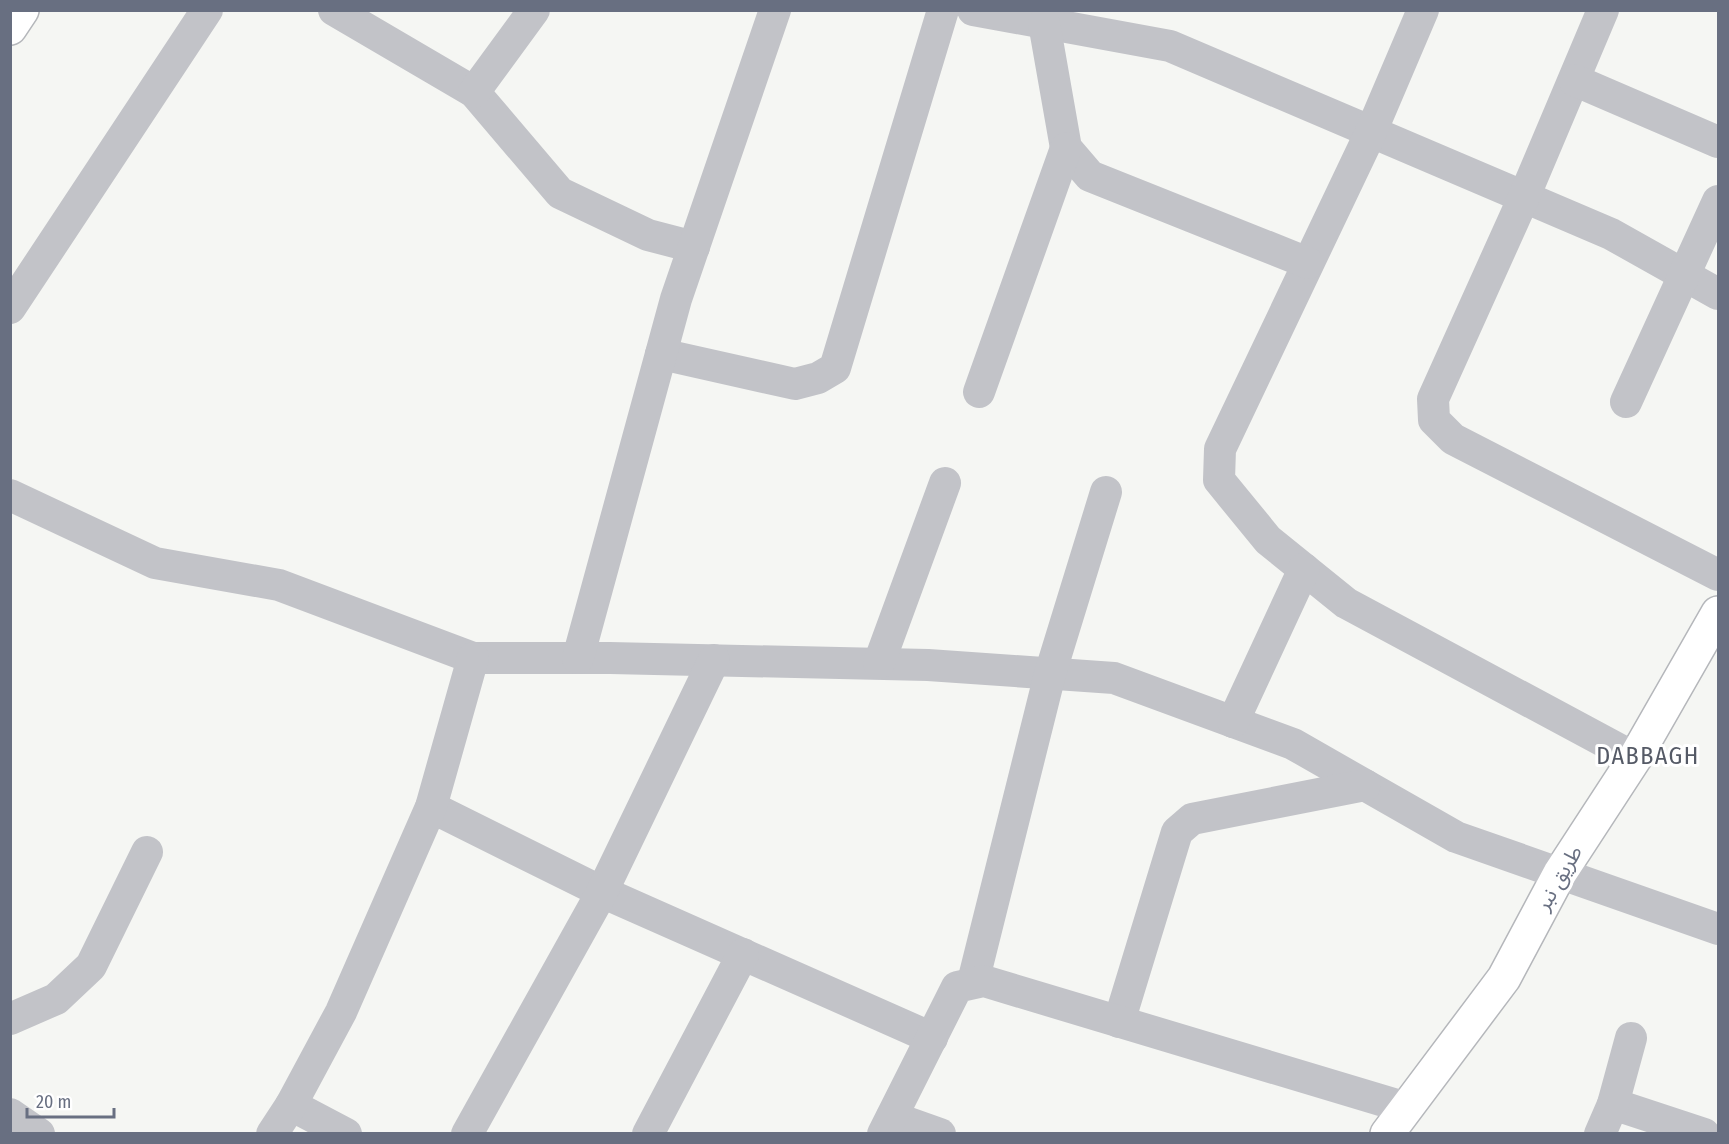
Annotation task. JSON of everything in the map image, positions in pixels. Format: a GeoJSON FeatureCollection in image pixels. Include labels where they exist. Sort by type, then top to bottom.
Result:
{"type":"FeatureCollection","features":[{"type":"Feature","properties":{"kind":"main road"},"geometry":{"type":"LineString","coordinates":[[10,28],[22,10]]}},
{"type":"Feature","properties":{"kind":"main road","name":"طريق نبر"},"geometry":{"type":"LineString","coordinates":[[1387,1134],[1504,978],[1560,873],[1635,758],[1719,613]]}},
{"type":"Feature","properties":{"kind":"street"},"geometry":{"type":"LineString","coordinates":[[10,308],[207,10]]}},
{"type":"Feature","properties":{"kind":"street"},"geometry":{"type":"LineString","coordinates":[[334,10],[474,92],[560,193],[648,235],[694,247]]}},
{"type":"Feature","properties":{"kind":"street"},"geometry":{"type":"LineString","coordinates":[[474,92],[534,10]]}},
{"type":"Feature","properties":{"kind":"street"},"geometry":{"type":"LineString","coordinates":[[661,354],[795,384],[818,378],[835,368],[944,10]]}},
{"type":"Feature","properties":{"kind":"street"},"geometry":{"type":"LineString","coordinates":[[973,10],[1170,46],[1611,234],[1719,294]]}},
{"type":"Feature","properties":{"kind":"street"},"geometry":{"type":"LineString","coordinates":[[1423,10],[1371,132],[1220,449],[1220,480],[1269,540],[1346,603],[1635,758]]}},
{"type":"Feature","properties":{"kind":"street"},"geometry":{"type":"LineString","coordinates":[[1603,10],[1524,197],[1433,399],[1434,420],[1454,440],[1719,574]]}},
{"type":"Feature","properties":{"kind":"street"},"geometry":{"type":"LineString","coordinates":[[578,658],[676,299],[773,11]]}},
{"type":"Feature","properties":{"kind":"street"},"geometry":{"type":"LineString","coordinates":[[979,392],[1066,148],[1044,23]]}},
{"type":"Feature","properties":{"kind":"street"},"geometry":{"type":"LineString","coordinates":[[1574,80],[1719,142]]}},
{"type":"Feature","properties":{"kind":"street"},"geometry":{"type":"LineString","coordinates":[[1066,148],[1090,176],[1308,264]]}},
{"type":"Feature","properties":{"kind":"street"},"geometry":{"type":"LineString","coordinates":[[1626,402],[1683,274],[1719,201]]}},
{"type":"Feature","properties":{"kind":"street"},"geometry":{"type":"LineString","coordinates":[[879,663],[945,483]]}},
{"type":"Feature","properties":{"kind":"street"},"geometry":{"type":"LineString","coordinates":[[974,982],[1050,674],[1106,492]]}},
{"type":"Feature","properties":{"kind":"street"},"geometry":{"type":"LineString","coordinates":[[10,495],[155,562],[279,585],[473,658],[879,663],[1114,678],[1293,744],[1456,837],[1719,929]]}},
{"type":"Feature","properties":{"kind":"street"},"geometry":{"type":"LineString","coordinates":[[1233,722],[1304,569]]}},
{"type":"Feature","properties":{"kind":"street"},"geometry":{"type":"LineString","coordinates":[[272,1134],[291,1105],[341,1012],[431,807],[473,658]]}},
{"type":"Feature","properties":{"kind":"street"},"geometry":{"type":"LineString","coordinates":[[467,1134],[602,892],[714,660]]}},
{"type":"Feature","properties":{"kind":"street"},"geometry":{"type":"LineString","coordinates":[[1119,1022],[1177,832],[1192,819],[1365,785]]}},
{"type":"Feature","properties":{"kind":"street"},"geometry":{"type":"LineString","coordinates":[[431,807],[602,892],[932,1038]]}},
{"type":"Feature","properties":{"kind":"street"},"geometry":{"type":"LineString","coordinates":[[10,1019],[56,999],[91,966],[147,852]]}},
{"type":"Feature","properties":{"kind":"street"},"geometry":{"type":"LineString","coordinates":[[648,1134],[743,954]]}},
{"type":"Feature","properties":{"kind":"street"},"geometry":{"type":"LineString","coordinates":[[940,1134],[888,1125],[957,987],[984,981],[1407,1108]]}},
{"type":"Feature","properties":{"kind":"street"},"geometry":{"type":"LineString","coordinates":[[1599,1134],[1614,1104],[1631,1038]]}},
{"type":"Feature","properties":{"kind":"street"},"geometry":{"type":"LineString","coordinates":[[1614,1104],[1704,1134]]}},
{"type":"Feature","properties":{"kind":"street"},"geometry":{"type":"LineString","coordinates":[[291,1105],[346,1134]]}},
{"type":"Feature","properties":{"kind":"street"},"geometry":{"type":"LineString","coordinates":[[10,1114],[39,1134]]}},
{"type":"Feature","properties":{"kind":"district","name":"DABBAGH"},"geometry":{"type":"Point","coordinates":[1648,756]}}]}
